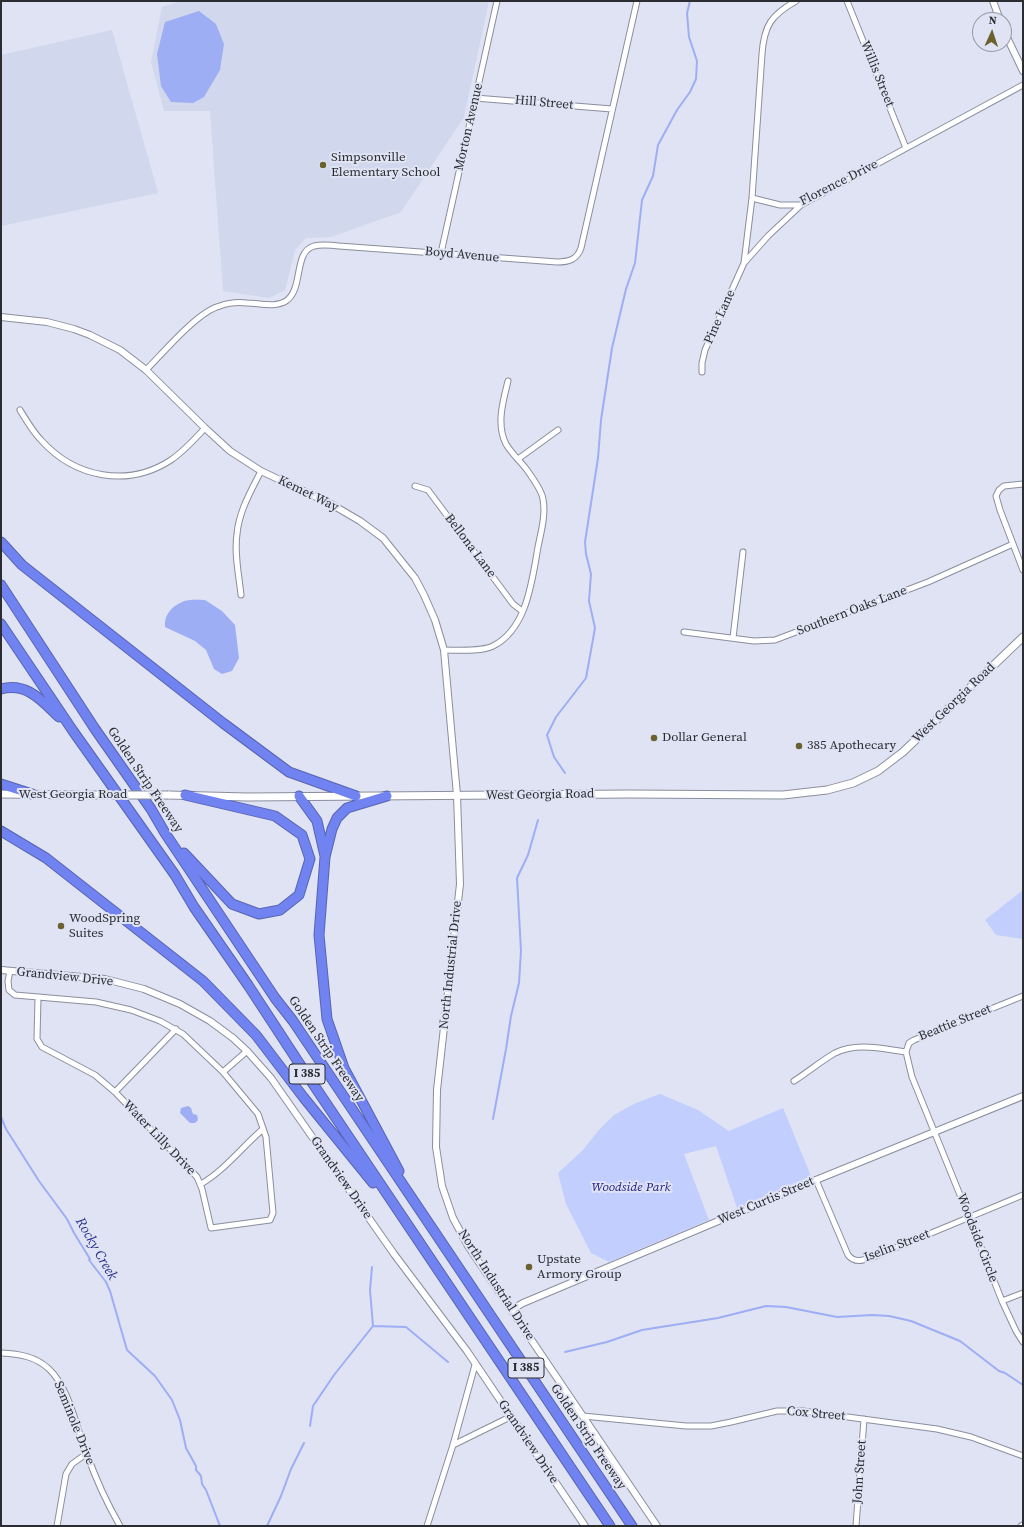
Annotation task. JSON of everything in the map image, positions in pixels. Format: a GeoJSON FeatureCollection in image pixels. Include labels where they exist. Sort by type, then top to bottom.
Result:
{"type":"FeatureCollection","features":[{"type":"Feature","properties":{"kind":"highway"},"geometry":{"type":"LineString","coordinates":[[1,542],[22,565],[223,723],[289,772],[356,796]]}},
{"type":"Feature","properties":{"kind":"highway","name":"Golden Strip Freeway"},"geometry":{"type":"LineString","coordinates":[[1,585],[44,653],[151,809],[165,833],[632,1526]]}},
{"type":"Feature","properties":{"kind":"highway","name":"I 385"},"geometry":{"type":"LineString","coordinates":[[1,624],[72,731],[174,875],[194,907],[266,1011],[610,1526]]}},
{"type":"Feature","properties":{"kind":"highway"},"geometry":{"type":"LineString","coordinates":[[1,689],[13,688],[32,692],[72,731]]}},
{"type":"Feature","properties":{"kind":"highway"},"geometry":{"type":"LineString","coordinates":[[1,784],[32,794]]}},
{"type":"Feature","properties":{"kind":"highway"},"geometry":{"type":"LineString","coordinates":[[165,833],[232,904],[260,914],[280,910],[299,895],[310,859],[302,834],[275,816],[185,795]]}},
{"type":"Feature","properties":{"kind":"highway"},"geometry":{"type":"LineString","coordinates":[[299,796],[317,821],[325,857]]}},
{"type":"Feature","properties":{"kind":"highway"},"geometry":{"type":"LineString","coordinates":[[387,796],[347,808],[337,818],[332,829],[325,857],[319,935],[326,1019],[344,1068],[420,1211]]}},
{"type":"Feature","properties":{"kind":"highway"},"geometry":{"type":"LineString","coordinates":[[1,831],[46,858],[203,981],[256,1035],[304,1098],[408,1225]]}},
{"type":"Feature","properties":{"kind":"main road","name":"West Georgia Road"},"geometry":{"type":"LineString","coordinates":[[1,794],[185,795],[248,797],[630,794],[773,795],[812,793],[840,788],[866,778],[894,759],[1023,637]]}},
{"type":"Feature","properties":{"kind":"street","name":"Morton Avenue"},"geometry":{"type":"LineString","coordinates":[[441,253],[497,1]]}},
{"type":"Feature","properties":{"kind":"street","name":"Boyd Avenue"},"geometry":{"type":"LineString","coordinates":[[146,370],[195,321],[210,310],[219,306],[232,304],[245,303],[273,305],[287,300],[292,295],[304,255],[313,247],[324,245],[557,262],[564,262],[574,259],[580,248],[637,1]]}},
{"type":"Feature","properties":{"kind":"street"},"geometry":{"type":"LineString","coordinates":[[752,198],[763,39],[770,22],[775,15],[796,1]]}},
{"type":"Feature","properties":{"kind":"street","name":"Willis Street"},"geometry":{"type":"LineString","coordinates":[[847,1],[906,148]]}},
{"type":"Feature","properties":{"kind":"street"},"geometry":{"type":"LineString","coordinates":[[993,1],[997,12]]}},
{"type":"Feature","properties":{"kind":"street"},"geometry":{"type":"LineString","coordinates":[[1012,48],[1023,71]]}},
{"type":"Feature","properties":{"kind":"street","name":"Florence Drive"},"geometry":{"type":"LineString","coordinates":[[752,198],[780,205],[801,205],[1023,85]]}},
{"type":"Feature","properties":{"kind":"street","name":"Hill Street"},"geometry":{"type":"LineString","coordinates":[[475,98],[612,109]]}},
{"type":"Feature","properties":{"kind":"street","name":"Pine Lane"},"geometry":{"type":"LineString","coordinates":[[702,372],[703,356],[744,263],[752,198]]}},
{"type":"Feature","properties":{"kind":"street","name":"Pine Lane"},"geometry":{"type":"LineString","coordinates":[[744,263],[768,236],[801,205]]}},
{"type":"Feature","properties":{"kind":"street","name":"Kemet Way"},"geometry":{"type":"LineString","coordinates":[[1,317],[47,322],[90,335],[120,350],[146,370],[230,451],[261,471],[331,504],[360,520],[383,538],[415,578],[435,620],[444,650],[457,795]]}},
{"type":"Feature","properties":{"kind":"street"},"geometry":{"type":"LineString","coordinates":[[444,650],[471,650],[492,647],[506,638],[517,622],[530,590],[544,515],[543,498],[531,475],[506,444],[501,427],[501,411],[508,381]]}},
{"type":"Feature","properties":{"kind":"street"},"geometry":{"type":"LineString","coordinates":[[20,410],[40,440],[62,459],[91,473],[107,476],[132,475],[146,472],[161,466],[179,454],[205,428]]}},
{"type":"Feature","properties":{"kind":"street"},"geometry":{"type":"LineString","coordinates":[[518,459],[558,430]]}},
{"type":"Feature","properties":{"kind":"street"},"geometry":{"type":"LineString","coordinates":[[241,595],[236,554],[237,533],[241,514],[261,471]]}},
{"type":"Feature","properties":{"kind":"street"},"geometry":{"type":"LineString","coordinates":[[1023,484],[1004,486],[999,490],[996,496],[1023,570]]}},
{"type":"Feature","properties":{"kind":"street","name":"Bellona Lane"},"geometry":{"type":"LineString","coordinates":[[415,486],[428,490],[513,604],[522,611]]}},
{"type":"Feature","properties":{"kind":"street","name":"Southern Oaks Lane"},"geometry":{"type":"LineString","coordinates":[[684,632],[763,641],[785,637],[928,582],[1013,544]]}},
{"type":"Feature","properties":{"kind":"street"},"geometry":{"type":"LineString","coordinates":[[733,638],[743,552]]}},
{"type":"Feature","properties":{"kind":"street","name":"North Industrial Drive"},"geometry":{"type":"LineString","coordinates":[[457,795],[460,884],[437,1090],[436,1147],[442,1186],[453,1218],[468,1246],[657,1526]]}},
{"type":"Feature","properties":{"kind":"street","name":"Grandview Drive"},"geometry":{"type":"LineString","coordinates":[[1,970],[105,979],[144,989],[180,1004],[210,1021],[233,1038],[247,1051],[271,1078],[394,1254],[467,1351],[584,1526]]}},
{"type":"Feature","properties":{"kind":"street","name":"Water Lilly Drive"},"geometry":{"type":"LineString","coordinates":[[10,971],[8,981],[9,990],[16,995],[96,1002],[131,1010],[176,1029],[223,1072],[258,1114],[264,1129],[274,1213],[270,1220],[211,1228],[201,1184],[197,1177],[115,1092],[95,1075],[42,1047],[37,1039],[38,998]]}},
{"type":"Feature","properties":{"kind":"street","name":"Beattie Street"},"geometry":{"type":"LineString","coordinates":[[935,1132],[912,1077],[906,1052],[909,1043],[1023,996]]}},
{"type":"Feature","properties":{"kind":"street"},"geometry":{"type":"LineString","coordinates":[[115,1092],[176,1029]]}},
{"type":"Feature","properties":{"kind":"street"},"geometry":{"type":"LineString","coordinates":[[794,1081],[836,1053],[852,1048],[870,1047],[906,1052]]}},
{"type":"Feature","properties":{"kind":"street"},"geometry":{"type":"LineString","coordinates":[[223,1072],[247,1051]]}},
{"type":"Feature","properties":{"kind":"street","name":"West Curtis Street"},"geometry":{"type":"LineString","coordinates":[[512,1310],[538,1296],[816,1180],[1023,1096]]}},
{"type":"Feature","properties":{"kind":"street"},"geometry":{"type":"LineString","coordinates":[[201,1184],[212,1178],[264,1129]]}},
{"type":"Feature","properties":{"kind":"street","name":"Woodside Circle"},"geometry":{"type":"LineString","coordinates":[[935,1132],[1002,1301],[1016,1332],[1023,1342]]}},
{"type":"Feature","properties":{"kind":"street","name":"Iselin Street"},"geometry":{"type":"LineString","coordinates":[[816,1180],[848,1255],[854,1261],[861,1261],[876,1256],[1023,1195]]}},
{"type":"Feature","properties":{"kind":"street"},"geometry":{"type":"LineString","coordinates":[[1002,1301],[1023,1293]]}},
{"type":"Feature","properties":{"kind":"street","name":"Seminole Drive"},"geometry":{"type":"LineString","coordinates":[[1,1353],[13,1353],[29,1357],[44,1365],[54,1375],[63,1388],[86,1454],[120,1526]]}},
{"type":"Feature","properties":{"kind":"street"},"geometry":{"type":"LineString","coordinates":[[427,1526],[453,1445],[475,1365]]}},
{"type":"Feature","properties":{"kind":"street","name":"Cox Street"},"geometry":{"type":"LineString","coordinates":[[583,1416],[686,1426],[711,1426],[787,1410],[864,1419],[955,1433],[1023,1456]]}},
{"type":"Feature","properties":{"kind":"street"},"geometry":{"type":"LineString","coordinates":[[453,1445],[510,1417]]}},
{"type":"Feature","properties":{"kind":"street","name":"John Street"},"geometry":{"type":"LineString","coordinates":[[856,1526],[864,1419]]}},
{"type":"Feature","properties":{"kind":"street"},"geometry":{"type":"LineString","coordinates":[[58,1526],[66,1474],[72,1464],[86,1454]]}},
{"type":"Feature","properties":{"kind":"shaded area","name":"Simpsonville Elementary School"},"geometry":{"type":"Polygon","coordinates":[[[181,1],[489,1],[464,117],[401,212],[331,237],[306,238],[295,250],[285,290],[269,298],[223,291],[210,111],[164,111],[151,62],[162,7],[181,1]]]}},
{"type":"Feature","properties":{"kind":"shaded area"},"geometry":{"type":"Polygon","coordinates":[[[199,11],[216,24],[224,44],[220,70],[204,97],[193,103],[171,102],[161,86],[157,54],[165,22],[199,11]]]}},
{"type":"Feature","properties":{"kind":"shaded area"},"geometry":{"type":"Polygon","coordinates":[[[112,30],[158,193],[1,226],[1,55],[112,30]]]}},
{"type":"Feature","properties":{"kind":"shaded area"},"geometry":{"type":"Polygon","coordinates":[[[187,600],[205,600],[222,611],[235,625],[239,658],[232,671],[222,674],[214,669],[206,650],[195,641],[165,627],[167,615],[175,606],[187,600]]]}},
{"type":"Feature","properties":{"kind":"shaded area"},"geometry":{"type":"Polygon","coordinates":[[[188,1106],[191,1108],[193,1114],[197,1115],[198,1120],[195,1123],[190,1123],[180,1113],[181,1108],[188,1106]]]}},
{"type":"Feature","properties":{"kind":"green space"},"geometry":{"type":"Polygon","coordinates":[[[1023,890],[1023,939],[996,935],[985,920],[1023,890]]]}},
{"type":"Feature","properties":{"kind":"green space","name":"Woodside Park"},"geometry":{"type":"Polygon","coordinates":[[[660,1094],[698,1110],[729,1131],[783,1108],[811,1176],[737,1208],[716,1146],[684,1154],[709,1220],[609,1262],[591,1253],[566,1204],[558,1173],[583,1150],[598,1131],[614,1115],[636,1103],[660,1094]]]}},
{"type":"Feature","properties":{"kind":"waterway"},"geometry":{"type":"LineString","coordinates":[[565,773],[554,757],[547,735],[556,717],[586,678],[595,628],[589,601],[591,574],[586,554],[585,542],[598,458],[601,420],[612,348],[626,289],[635,263],[642,200],[653,176],[658,145],[677,110],[690,92],[696,79],[697,61],[689,37],[687,13],[690,1]]}},
{"type":"Feature","properties":{"kind":"waterway"},"geometry":{"type":"LineString","coordinates":[[493,1119],[511,1016],[519,983],[521,951],[517,878],[528,855],[538,820]]}},
{"type":"Feature","properties":{"kind":"waterway","name":"Rocky Creek"},"geometry":{"type":"LineString","coordinates":[[1,1117],[6,1129],[39,1181],[67,1219],[90,1259],[89,1260],[106,1282],[127,1350],[155,1376],[172,1400],[180,1420],[186,1448],[196,1466],[196,1470],[201,1476],[202,1484],[206,1490],[220,1526]]}},
{"type":"Feature","properties":{"kind":"waterway"},"geometry":{"type":"LineString","coordinates":[[310,1426],[313,1406],[334,1375],[373,1326],[370,1290],[372,1267]]}},
{"type":"Feature","properties":{"kind":"waterway"},"geometry":{"type":"LineString","coordinates":[[565,1352],[607,1342],[642,1330],[718,1318],[766,1306],[786,1307],[837,1317],[872,1315],[889,1316],[911,1321],[960,1341],[999,1371],[1005,1373],[1023,1385]]}},
{"type":"Feature","properties":{"kind":"waterway"},"geometry":{"type":"LineString","coordinates":[[373,1326],[406,1327],[448,1362]]}},
{"type":"Feature","properties":{"kind":"waterway"},"geometry":{"type":"LineString","coordinates":[[267,1526],[281,1496],[291,1469],[304,1443]]}},
{"type":"Feature","properties":{"kind":"place","name":"Simpsonville Elementary School"},"geometry":{"type":"Point","coordinates":[323,165]}},
{"type":"Feature","properties":{"kind":"place","name":"Dollar General"},"geometry":{"type":"Point","coordinates":[654,738]}},
{"type":"Feature","properties":{"kind":"place","name":"385 Apothecary"},"geometry":{"type":"Point","coordinates":[799,746]}},
{"type":"Feature","properties":{"kind":"place","name":"WoodSpring Suites"},"geometry":{"type":"Point","coordinates":[61,926]}},
{"type":"Feature","properties":{"kind":"place","name":"Upstate Armory Group"},"geometry":{"type":"Point","coordinates":[529,1267]}}]}
